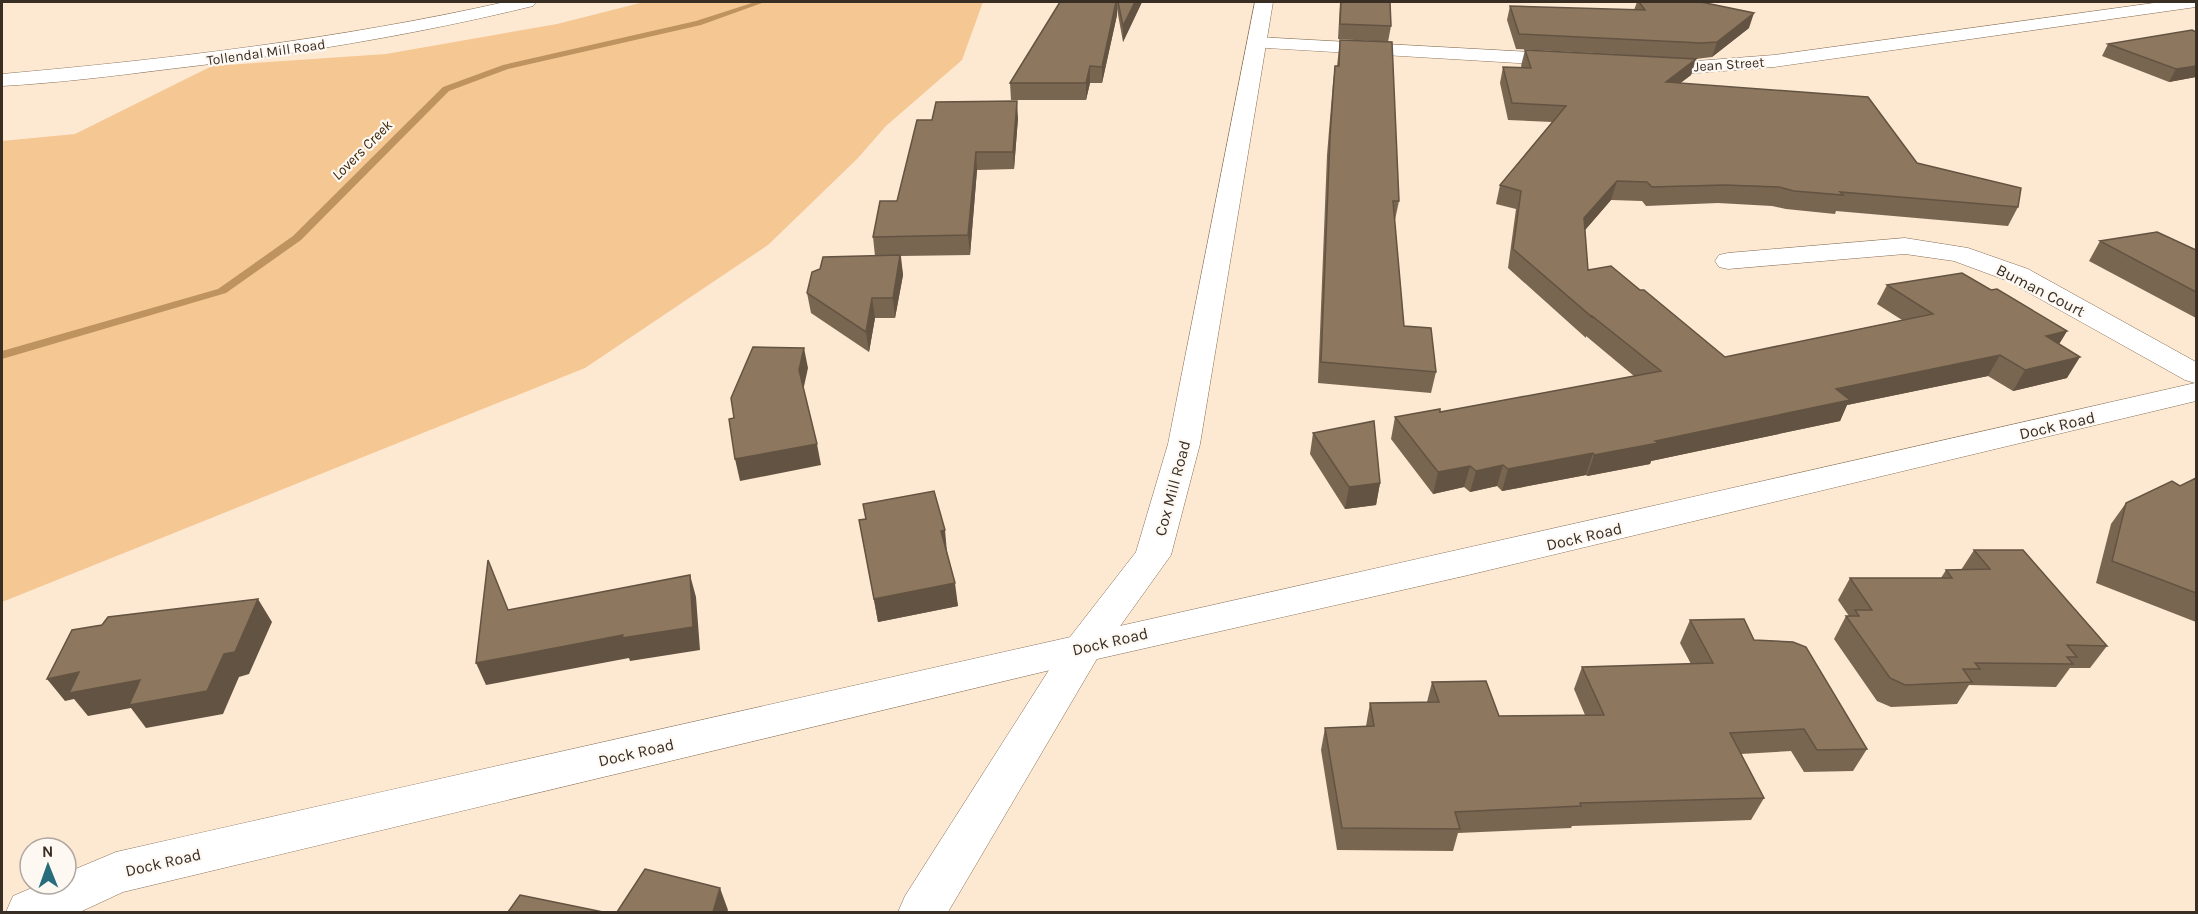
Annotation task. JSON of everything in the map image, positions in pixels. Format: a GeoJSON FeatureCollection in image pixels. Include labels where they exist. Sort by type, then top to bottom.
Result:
{"type":"FeatureCollection","features":[{"type":"Feature","properties":{"kind":"street","name":"Tollendal Mill Road"},"geometry":{"type":"LineString","coordinates":[[2,80],[166,65],[307,47],[420,26],[527,2]]}},
{"type":"Feature","properties":{"kind":"street","name":"Cox Mill Road"},"geometry":{"type":"LineString","coordinates":[[922,912],[1084,647],[1153,555],[1184,444],[1264,2]]}},
{"type":"Feature","properties":{"kind":"street","name":"Jean Street"},"geometry":{"type":"LineString","coordinates":[[1636,64],[1696,67],[1774,61],[2196,2]]}},
{"type":"Feature","properties":{"kind":"street"},"geometry":{"type":"LineString","coordinates":[[1258,43],[1588,61]]}},
{"type":"Feature","properties":{"kind":"street","name":"Buman Court"},"geometry":{"type":"LineString","coordinates":[[1728,261],[1905,246],[1959,255],[2018,275],[2196,374]]}},
{"type":"Feature","properties":{"kind":"street","name":"Dock Road"},"geometry":{"type":"LineString","coordinates":[[30,912],[116,873],[1084,647],[1488,558],[2196,392]]}},
{"type":"Feature","properties":{"kind":"shaded area"},"geometry":{"type":"Polygon","coordinates":[[[644,2],[983,2],[962,60],[886,126],[857,159],[768,245],[585,368],[2,602],[2,141],[75,134],[212,66],[386,54],[557,24],[644,2]]]}},
{"type":"Feature","properties":{"kind":"building"},"geometry":{"type":"Polygon","coordinates":[[[1060,2],[1116,2],[1102,67],[1090,66],[1086,83],[1010,83],[1060,2]]]}},
{"type":"Feature","properties":{"kind":"building"},"geometry":{"type":"Polygon","coordinates":[[[1118,2],[1135,2],[1123,26],[1118,2]]]}},
{"type":"Feature","properties":{"kind":"building"},"geometry":{"type":"Polygon","coordinates":[[[1341,2],[1390,2],[1391,26],[1340,24],[1341,2]]]}},
{"type":"Feature","properties":{"kind":"building"},"geometry":{"type":"Polygon","coordinates":[[[1639,2],[1701,2],[1754,13],[1717,42],[1701,43],[1519,34],[1510,6],[1645,10],[1639,2]]]}},
{"type":"Feature","properties":{"kind":"building"},"geometry":{"type":"Polygon","coordinates":[[[2192,30],[2196,32],[2196,66],[2176,69],[2108,44],[2192,30]]]}},
{"type":"Feature","properties":{"kind":"building"},"geometry":{"type":"Polygon","coordinates":[[[1340,40],[1392,42],[1399,201],[1393,201],[1404,326],[1431,328],[1436,372],[1321,362],[1330,137],[1335,66],[1339,66],[1340,40]]]}},
{"type":"Feature","properties":{"kind":"building"},"geometry":{"type":"Polygon","coordinates":[[[1525,50],[1696,59],[1666,82],[1868,97],[1917,163],[2021,188],[2018,207],[1840,192],[1843,195],[1794,191],[1779,187],[1724,185],[1652,187],[1647,182],[1617,181],[1584,218],[1588,270],[1611,266],[1640,290],[1644,290],[1725,357],[1933,314],[1887,285],[1962,273],[1991,290],[1997,289],[2067,331],[2046,336],[2080,357],[2025,370],[2000,355],[1836,389],[1850,400],[1655,441],[1658,443],[1508,469],[1503,465],[1476,471],[1470,466],[1438,472],[1395,417],[1440,409],[1440,412],[1661,371],[1592,317],[1513,249],[1521,191],[1500,185],[1566,106],[1512,103],[1503,67],[1531,68],[1525,50]]]}},
{"type":"Feature","properties":{"kind":"building"},"geometry":{"type":"Polygon","coordinates":[[[1017,101],[1013,152],[976,152],[968,235],[873,237],[880,201],[897,201],[917,120],[932,120],[936,102],[1017,101]]]}},
{"type":"Feature","properties":{"kind":"building"},"geometry":{"type":"Polygon","coordinates":[[[2157,232],[2196,250],[2196,292],[2100,241],[2157,232]]]}},
{"type":"Feature","properties":{"kind":"building"},"geometry":{"type":"Polygon","coordinates":[[[900,255],[893,298],[872,298],[866,332],[807,293],[812,272],[820,269],[823,257],[900,255]]]}},
{"type":"Feature","properties":{"kind":"building"},"geometry":{"type":"Polygon","coordinates":[[[753,347],[804,348],[799,370],[817,444],[735,459],[729,419],[734,418],[731,398],[753,347]]]}},
{"type":"Feature","properties":{"kind":"building"},"geometry":{"type":"Polygon","coordinates":[[[1374,421],[1380,483],[1349,487],[1313,433],[1374,421]]]}},
{"type":"Feature","properties":{"kind":"building"},"geometry":{"type":"Polygon","coordinates":[[[2196,478],[2196,593],[2112,561],[2126,503],[2172,481],[2180,486],[2196,478]]]}},
{"type":"Feature","properties":{"kind":"building"},"geometry":{"type":"Polygon","coordinates":[[[934,491],[945,530],[941,531],[955,583],[874,599],[859,520],[866,519],[863,504],[934,491]]]}},
{"type":"Feature","properties":{"kind":"building"},"geometry":{"type":"Polygon","coordinates":[[[1974,550],[2023,550],[2107,646],[2067,645],[2077,657],[2067,657],[2073,664],[1975,663],[1980,669],[1963,669],[1972,682],[1905,685],[1890,678],[1846,616],[1859,616],[1855,610],[1872,610],[1850,578],[1952,578],[1946,570],[1990,569],[1974,550]]]}},
{"type":"Feature","properties":{"kind":"building"},"geometry":{"type":"Polygon","coordinates":[[[488,560],[508,610],[690,575],[693,627],[622,638],[623,635],[476,663],[488,560]]]}},
{"type":"Feature","properties":{"kind":"building"},"geometry":{"type":"Polygon","coordinates":[[[258,599],[235,652],[224,654],[207,691],[129,705],[140,680],[69,693],[79,672],[47,679],[72,630],[102,625],[108,617],[258,599]]]}},
{"type":"Feature","properties":{"kind":"building"},"geometry":{"type":"Polygon","coordinates":[[[1744,619],[1754,640],[1793,642],[1806,647],[1867,749],[1817,750],[1804,729],[1730,733],[1764,798],[1580,803],[1581,806],[1455,812],[1460,829],[1342,828],[1325,728],[1374,726],[1370,703],[1439,702],[1432,682],[1486,681],[1499,716],[1604,715],[1582,667],[1713,663],[1690,620],[1744,619]]]}},
{"type":"Feature","properties":{"kind":"building"},"geometry":{"type":"Polygon","coordinates":[[[645,869],[720,888],[713,912],[617,912],[645,869]]]}},
{"type":"Feature","properties":{"kind":"building"},"geometry":{"type":"Polygon","coordinates":[[[520,895],[603,912],[508,912],[520,895]]]}},
{"type":"Feature","properties":{"kind":"waterway","name":"Lovers Creek"},"geometry":{"type":"LineString","coordinates":[[2,355],[222,291],[297,238],[446,89],[506,67],[698,23],[761,2]]}}]}
